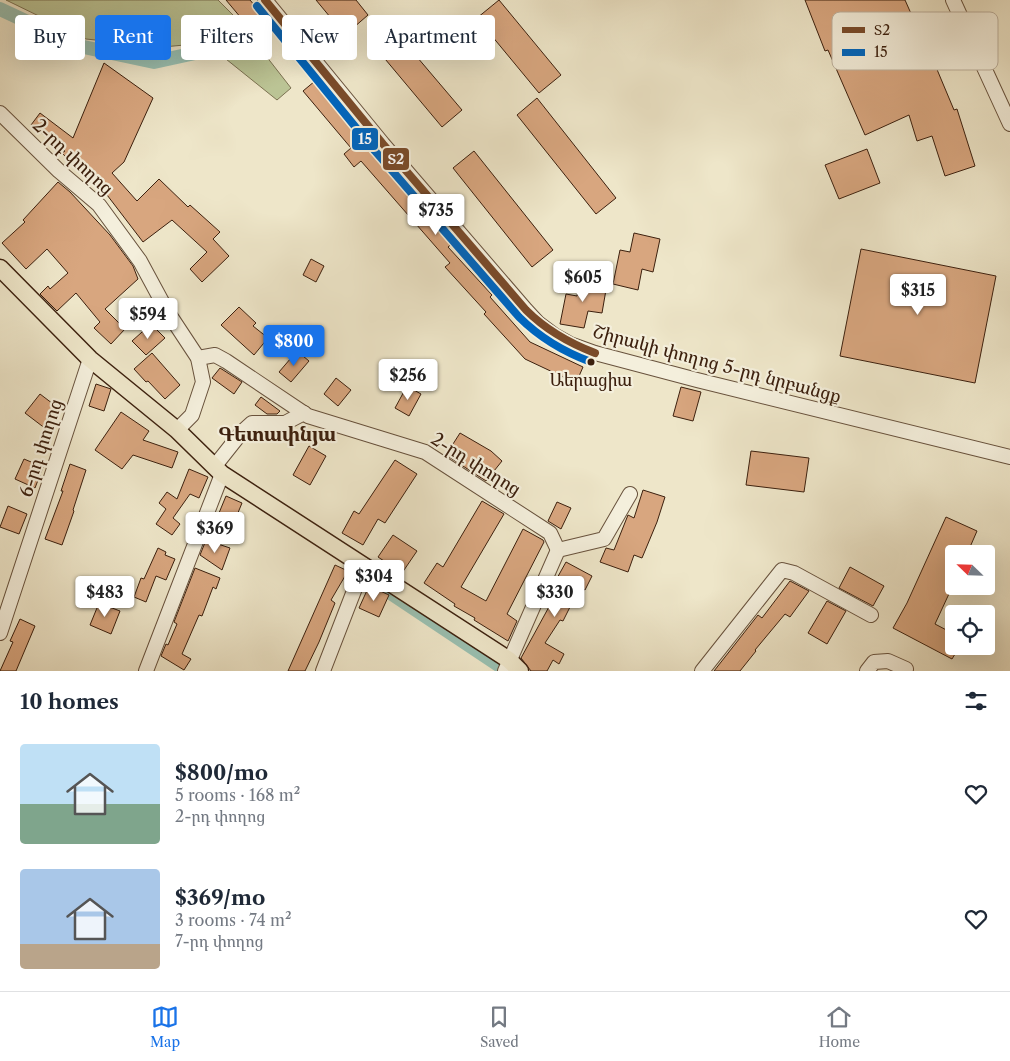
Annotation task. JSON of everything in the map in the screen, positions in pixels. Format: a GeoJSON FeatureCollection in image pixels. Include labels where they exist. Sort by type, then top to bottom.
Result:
{"type":"FeatureCollection","features":[{"type":"Feature","properties":{"kind":"main road"},"geometry":{"type":"LineString","coordinates":[[0,268],[90,359],[177,430],[218,470],[364,565],[511,667]]}},
{"type":"Feature","properties":{"kind":"street","name":"Շիրակի փողոց 5-րդ նրբանցք"},"geometry":{"type":"LineString","coordinates":[[266,0],[383,144],[520,304],[538,323],[554,335],[570,344],[595,353],[1010,457]]}},
{"type":"Feature","properties":{"kind":"street"},"geometry":{"type":"LineString","coordinates":[[953,0],[959,12]]}},
{"type":"Feature","properties":{"kind":"street"},"geometry":{"type":"LineString","coordinates":[[985,70],[1010,124]]}},
{"type":"Feature","properties":{"kind":"street","name":"2-րդ փողոց"},"geometry":{"type":"LineString","coordinates":[[0,113],[60,171],[100,204],[140,261],[167,311],[198,358],[203,382],[192,415],[177,430]]}},
{"type":"Feature","properties":{"kind":"street","name":"2-րդ փողոց"},"geometry":{"type":"LineString","coordinates":[[198,358],[215,355],[226,360],[308,416],[425,452],[550,533],[558,550]]}},
{"type":"Feature","properties":{"kind":"street","name":"6-րդ փողոց"},"geometry":{"type":"LineString","coordinates":[[0,633],[90,359]]}},
{"type":"Feature","properties":{"kind":"street"},"geometry":{"type":"LineString","coordinates":[[146,671],[218,470],[241,433],[252,423],[285,423],[304,413]]}},
{"type":"Feature","properties":{"kind":"street"},"geometry":{"type":"LineString","coordinates":[[511,667],[558,550],[604,538],[630,494]]}},
{"type":"Feature","properties":{"kind":"street"},"geometry":{"type":"LineString","coordinates":[[323,671],[364,565]]}},
{"type":"Feature","properties":{"kind":"street"},"geometry":{"type":"LineString","coordinates":[[702,671],[782,570],[794,573],[871,615]]}},
{"type":"Feature","properties":{"kind":"street"},"geometry":{"type":"LineString","coordinates":[[867,671],[874,662],[888,661],[906,669]]}},
{"type":"Feature","properties":{"kind":"green space"},"geometry":{"type":"Polygon","coordinates":[[[6,0],[218,0],[233,15],[181,15],[181,45],[171,46],[171,15],[95,15],[95,40],[85,39],[85,15],[37,15],[6,0]]]}},
{"type":"Feature","properties":{"kind":"green space"},"geometry":{"type":"Polygon","coordinates":[[[227,60],[269,60],[291,88],[277,100],[227,60]]]}},
{"type":"Feature","properties":{"kind":"building"},"geometry":{"type":"Polygon","coordinates":[[[226,0],[250,0],[263,15],[239,15],[226,0]]]}},
{"type":"Feature","properties":{"kind":"building"},"geometry":{"type":"Polygon","coordinates":[[[316,0],[356,0],[368,15],[357,25],[357,15],[328,15],[316,0]]]}},
{"type":"Feature","properties":{"kind":"building"},"geometry":{"type":"Polygon","coordinates":[[[499,0],[561,75],[539,93],[495,40],[495,15],[481,15],[499,0]]]}},
{"type":"Feature","properties":{"kind":"building"},"geometry":{"type":"Polygon","coordinates":[[[805,0],[905,0],[910,12],[832,12],[832,59],[828,50],[825,51],[805,0]]]}},
{"type":"Feature","properties":{"kind":"building"},"geometry":{"type":"Polygon","coordinates":[[[386,60],[420,60],[462,110],[442,127],[386,60]]]}},
{"type":"Feature","properties":{"kind":"building"},"geometry":{"type":"Polygon","coordinates":[[[104,63],[153,98],[124,162],[112,173],[137,201],[159,179],[188,207],[190,205],[220,232],[213,239],[229,256],[202,282],[190,269],[207,252],[172,220],[143,242],[104,191],[98,186],[96,188],[62,153],[65,151],[31,125],[40,113],[73,138],[104,63]]]}},
{"type":"Feature","properties":{"kind":"building"},"geometry":{"type":"Polygon","coordinates":[[[837,70],[937,70],[954,110],[957,109],[975,166],[945,176],[932,136],[917,141],[909,115],[865,135],[837,70]]]}},
{"type":"Feature","properties":{"kind":"building"},"geometry":{"type":"Polygon","coordinates":[[[315,81],[454,242],[448,247],[492,295],[490,297],[530,342],[583,367],[576,383],[525,359],[445,267],[450,263],[361,161],[354,167],[344,154],[351,148],[303,91],[315,81]]]}},
{"type":"Feature","properties":{"kind":"building"},"geometry":{"type":"Polygon","coordinates":[[[537,98],[616,198],[596,214],[517,115],[537,98]]]}},
{"type":"Feature","properties":{"kind":"building"},"geometry":{"type":"Polygon","coordinates":[[[867,149],[880,183],[839,199],[825,165],[867,149]]]}},
{"type":"Feature","properties":{"kind":"building"},"geometry":{"type":"Polygon","coordinates":[[[474,151],[553,250],[532,267],[453,168],[474,151]]]}},
{"type":"Feature","properties":{"kind":"building"},"geometry":{"type":"Polygon","coordinates":[[[58,182],[70,192],[110,235],[133,266],[138,279],[105,309],[125,329],[111,344],[94,328],[100,322],[76,293],[57,311],[40,294],[48,286],[50,289],[68,273],[47,249],[26,269],[2,243],[25,222],[23,220],[58,182]]]}},
{"type":"Feature","properties":{"kind":"building"},"geometry":{"type":"Polygon","coordinates":[[[634,233],[660,239],[653,272],[642,269],[638,290],[613,284],[620,250],[630,252],[634,233]]]}},
{"type":"Feature","properties":{"kind":"building"},"geometry":{"type":"Polygon","coordinates":[[[861,249],[996,276],[975,383],[840,356],[861,249]]]}},
{"type":"Feature","properties":{"kind":"building"},"geometry":{"type":"Polygon","coordinates":[[[311,259],[324,266],[316,282],[303,275],[311,259]]]}},
{"type":"Feature","properties":{"kind":"building"},"geometry":{"type":"Polygon","coordinates":[[[580,279],[607,284],[602,313],[588,311],[584,328],[560,324],[566,294],[577,296],[580,279]]]}},
{"type":"Feature","properties":{"kind":"building"},"geometry":{"type":"Polygon","coordinates":[[[239,307],[256,323],[253,326],[268,338],[254,355],[221,325],[239,307]]]}},
{"type":"Feature","properties":{"kind":"building"},"geometry":{"type":"Polygon","coordinates":[[[151,324],[165,338],[146,355],[132,341],[151,324]]]}},
{"type":"Feature","properties":{"kind":"building"},"geometry":{"type":"Polygon","coordinates":[[[297,351],[309,361],[291,382],[279,372],[297,351]]]}},
{"type":"Feature","properties":{"kind":"building"},"geometry":{"type":"Polygon","coordinates":[[[152,353],[180,385],[165,399],[134,369],[152,353]]]}},
{"type":"Feature","properties":{"kind":"building"},"geometry":{"type":"Polygon","coordinates":[[[220,368],[242,382],[234,394],[212,378],[220,368]]]}},
{"type":"Feature","properties":{"kind":"building"},"geometry":{"type":"Polygon","coordinates":[[[336,378],[351,390],[338,406],[324,394],[336,378]]]}},
{"type":"Feature","properties":{"kind":"building"},"geometry":{"type":"Polygon","coordinates":[[[96,384],[111,389],[104,411],[89,406],[96,384]]]}},
{"type":"Feature","properties":{"kind":"building"},"geometry":{"type":"Polygon","coordinates":[[[407,386],[421,394],[409,416],[395,408],[407,386]]]}},
{"type":"Feature","properties":{"kind":"building"},"geometry":{"type":"Polygon","coordinates":[[[681,387],[701,392],[693,421],[673,416],[681,387]]]}},
{"type":"Feature","properties":{"kind":"building"},"geometry":{"type":"Polygon","coordinates":[[[40,394],[61,410],[46,429],[25,413],[40,394]]]}},
{"type":"Feature","properties":{"kind":"building"},"geometry":{"type":"Polygon","coordinates":[[[261,397],[280,411],[277,414],[267,414],[255,405],[261,397]]]}},
{"type":"Feature","properties":{"kind":"building"},"geometry":{"type":"Polygon","coordinates":[[[121,412],[149,431],[143,440],[178,452],[172,468],[133,455],[122,469],[95,450],[121,412]]]}},
{"type":"Feature","properties":{"kind":"building"},"geometry":{"type":"Polygon","coordinates":[[[460,433],[491,451],[502,461],[486,481],[446,455],[460,433]]]}},
{"type":"Feature","properties":{"kind":"building"},"geometry":{"type":"Polygon","coordinates":[[[309,446],[326,456],[310,485],[293,475],[309,446]]]}},
{"type":"Feature","properties":{"kind":"building"},"geometry":{"type":"Polygon","coordinates":[[[751,451],[809,458],[804,492],[746,485],[751,451]]]}},
{"type":"Feature","properties":{"kind":"building"},"geometry":{"type":"Polygon","coordinates":[[[24,459],[43,467],[35,488],[15,479],[24,459]]]}},
{"type":"Feature","properties":{"kind":"building"},"geometry":{"type":"Polygon","coordinates":[[[395,460],[417,474],[385,523],[378,519],[363,545],[342,533],[354,511],[359,514],[395,460]]]}},
{"type":"Feature","properties":{"kind":"building"},"geometry":{"type":"Polygon","coordinates":[[[70,464],[86,470],[62,545],[45,539],[63,491],[61,491],[70,464]]]}},
{"type":"Feature","properties":{"kind":"building"},"geometry":{"type":"Polygon","coordinates":[[[189,469],[208,477],[199,498],[190,494],[173,518],[180,524],[172,535],[156,524],[166,509],[159,503],[167,492],[177,499],[189,469]]]}},
{"type":"Feature","properties":{"kind":"building"},"geometry":{"type":"Polygon","coordinates":[[[643,490],[665,497],[642,558],[634,555],[628,572],[600,562],[606,548],[614,550],[628,515],[634,518],[643,490]]]}},
{"type":"Feature","properties":{"kind":"building"},"geometry":{"type":"Polygon","coordinates":[[[226,496],[242,503],[235,520],[219,513],[226,496]]]}},
{"type":"Feature","properties":{"kind":"building"},"geometry":{"type":"Polygon","coordinates":[[[482,501],[504,514],[461,587],[486,601],[523,529],[544,542],[507,614],[517,621],[508,641],[474,620],[475,618],[454,606],[455,604],[424,583],[437,563],[443,567],[482,501]]]}},
{"type":"Feature","properties":{"kind":"building"},"geometry":{"type":"Polygon","coordinates":[[[557,502],[571,508],[561,529],[548,521],[557,502]]]}},
{"type":"Feature","properties":{"kind":"building"},"geometry":{"type":"Polygon","coordinates":[[[8,506],[27,514],[19,534],[0,527],[8,506]]]}},
{"type":"Feature","properties":{"kind":"building"},"geometry":{"type":"Polygon","coordinates":[[[946,517],[977,531],[971,545],[945,545],[945,595],[948,595],[935,624],[945,629],[945,655],[954,655],[952,659],[893,628],[907,603],[946,517]]]}},
{"type":"Feature","properties":{"kind":"building"},"geometry":{"type":"Polygon","coordinates":[[[393,535],[417,551],[402,573],[378,557],[393,535]]]}},
{"type":"Feature","properties":{"kind":"building"},"geometry":{"type":"Polygon","coordinates":[[[206,540],[230,548],[222,570],[200,555],[206,540]]]}},
{"type":"Feature","properties":{"kind":"building"},"geometry":{"type":"Polygon","coordinates":[[[158,548],[166,552],[165,555],[175,559],[166,580],[156,576],[146,602],[134,597],[141,578],[144,579],[158,548]]]}},
{"type":"Feature","properties":{"kind":"building"},"geometry":{"type":"Polygon","coordinates":[[[566,562],[592,576],[585,590],[580,587],[563,621],[560,620],[545,643],[564,654],[559,664],[553,660],[547,671],[531,671],[521,658],[556,594],[550,590],[566,562]]]}},
{"type":"Feature","properties":{"kind":"building"},"geometry":{"type":"Polygon","coordinates":[[[335,565],[348,571],[331,600],[335,603],[319,642],[305,671],[288,671],[335,565]]]}},
{"type":"Feature","properties":{"kind":"building"},"geometry":{"type":"Polygon","coordinates":[[[850,567],[884,586],[873,606],[839,588],[850,567]]]}},
{"type":"Feature","properties":{"kind":"building"},"geometry":{"type":"Polygon","coordinates":[[[195,568],[220,578],[216,589],[213,587],[202,616],[199,615],[182,654],[191,659],[184,670],[161,656],[177,624],[174,622],[195,568]]]}},
{"type":"Feature","properties":{"kind":"building"},"geometry":{"type":"Polygon","coordinates":[[[790,581],[809,591],[790,617],[785,614],[740,671],[714,671],[758,615],[762,618],[790,581]]]}},
{"type":"Feature","properties":{"kind":"building"},"geometry":{"type":"Polygon","coordinates":[[[369,586],[389,595],[379,617],[359,608],[369,586]]]}},
{"type":"Feature","properties":{"kind":"building"},"geometry":{"type":"Polygon","coordinates":[[[827,601],[846,611],[827,644],[808,633],[827,601]]]}},
{"type":"Feature","properties":{"kind":"building"},"geometry":{"type":"Polygon","coordinates":[[[99,603],[120,611],[111,634],[90,625],[99,603]]]}},
{"type":"Feature","properties":{"kind":"building"},"geometry":{"type":"Polygon","coordinates":[[[20,619],[35,626],[16,671],[0,671],[13,642],[10,641],[20,619]]]}},
{"type":"Feature","properties":{"kind":"waterway"},"geometry":{"type":"LineString","coordinates":[[0,9],[79,46],[154,62],[181,56]]}},
{"type":"Feature","properties":{"kind":"waterway"},"geometry":{"type":"LineString","coordinates":[[368,578],[503,668]]}},
{"type":"Feature","properties":{"kind":"transit line","name":"Տ2"},"geometry":{"type":"LineString","coordinates":[[265,0],[383,144],[526,310],[558,335],[595,353]]}},
{"type":"Feature","properties":{"kind":"transit line","name":"15"},"geometry":{"type":"LineString","coordinates":[[257,6],[375,151],[519,317],[553,344],[591,362]]}},
{"type":"Feature","properties":{"kind":"place","name":"Աերացիա"},"geometry":{"type":"Point","coordinates":[591,362]}},
{"type":"Feature","properties":{"kind":"district","name":"Գետափնյա"},"geometry":{"type":"Point","coordinates":[277,434]}}]}
